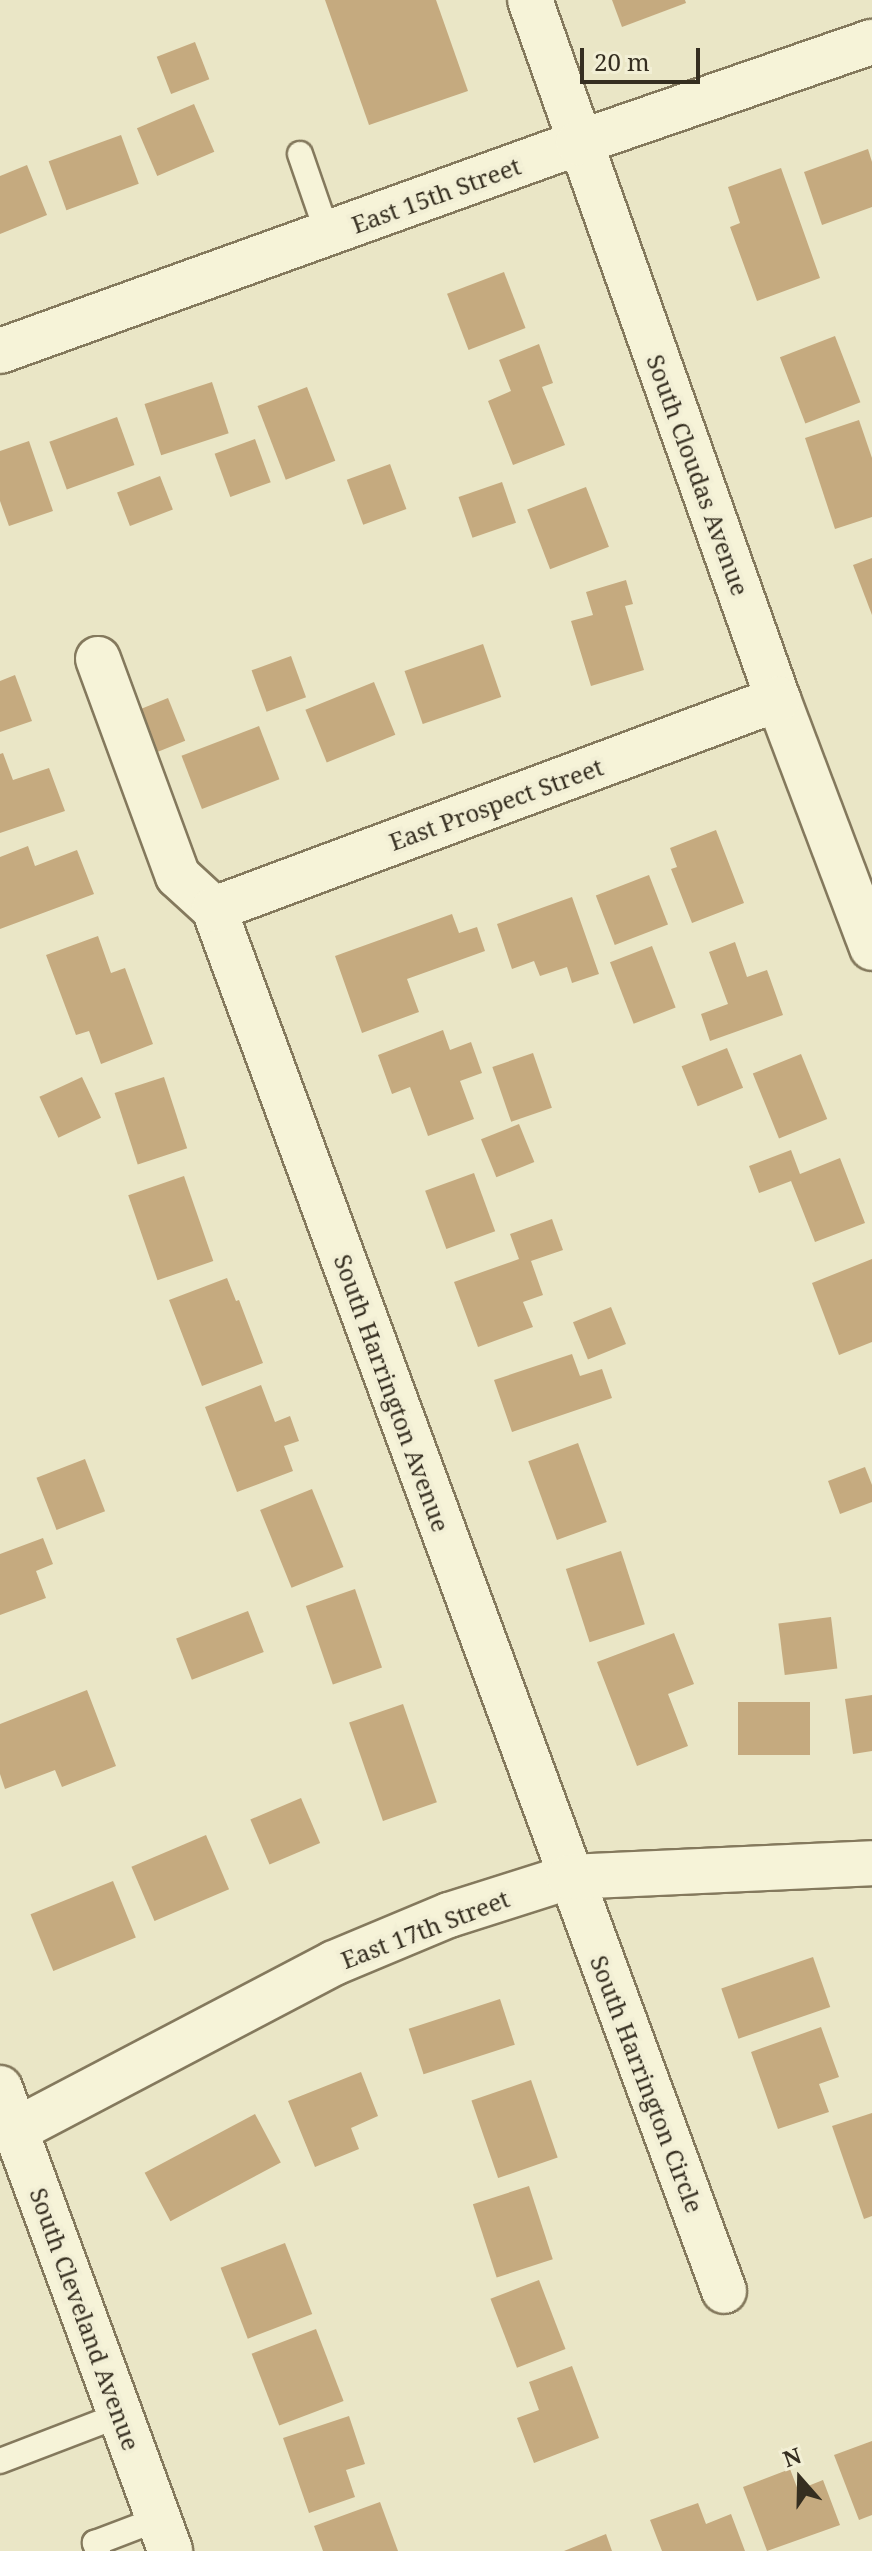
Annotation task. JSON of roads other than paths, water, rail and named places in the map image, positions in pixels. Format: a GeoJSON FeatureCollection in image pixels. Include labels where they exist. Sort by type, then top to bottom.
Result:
{"type":"FeatureCollection","features":[{"type":"Feature","properties":{"kind":"street","name":"South Cloudas Avenue"},"geometry":{"type":"LineString","coordinates":[[530,0],[578,143],[778,699],[872,948]]}},
{"type":"Feature","properties":{"kind":"street","name":"East 15th Street"},"geometry":{"type":"LineString","coordinates":[[0,351],[578,143],[872,42]]}},
{"type":"Feature","properties":{"kind":"street"},"geometry":{"type":"LineString","coordinates":[[98,659],[178,876],[214,909]]}},
{"type":"Feature","properties":{"kind":"street","name":"East Prospect Street"},"geometry":{"type":"LineString","coordinates":[[214,909],[778,699]]}},
{"type":"Feature","properties":{"kind":"street","name":"South Harrington Avenue"},"geometry":{"type":"LineString","coordinates":[[214,909],[569,1877]]}},
{"type":"Feature","properties":{"kind":"street","name":"East 17th Street"},"geometry":{"type":"LineString","coordinates":[[8,2133],[334,1963],[449,1915],[569,1877],[872,1863]]}},
{"type":"Feature","properties":{"kind":"street","name":"South Harrington Circle"},"geometry":{"type":"LineString","coordinates":[[569,1877],[724,2291]]}},
{"type":"Feature","properties":{"kind":"street","name":"South Cleveland Avenue"},"geometry":{"type":"LineString","coordinates":[[0,2088],[8,2133],[164,2535]]}},
{"type":"Feature","properties":{"kind":"lane"},"geometry":{"type":"LineString","coordinates":[[300,154],[328,235]]}},
{"type":"Feature","properties":{"kind":"lane"},"geometry":{"type":"LineString","coordinates":[[0,2461],[120,2415]]}},
{"type":"Feature","properties":{"kind":"lane"},"geometry":{"type":"LineString","coordinates":[[98,2551],[95,2543],[164,2535]]}}]}
